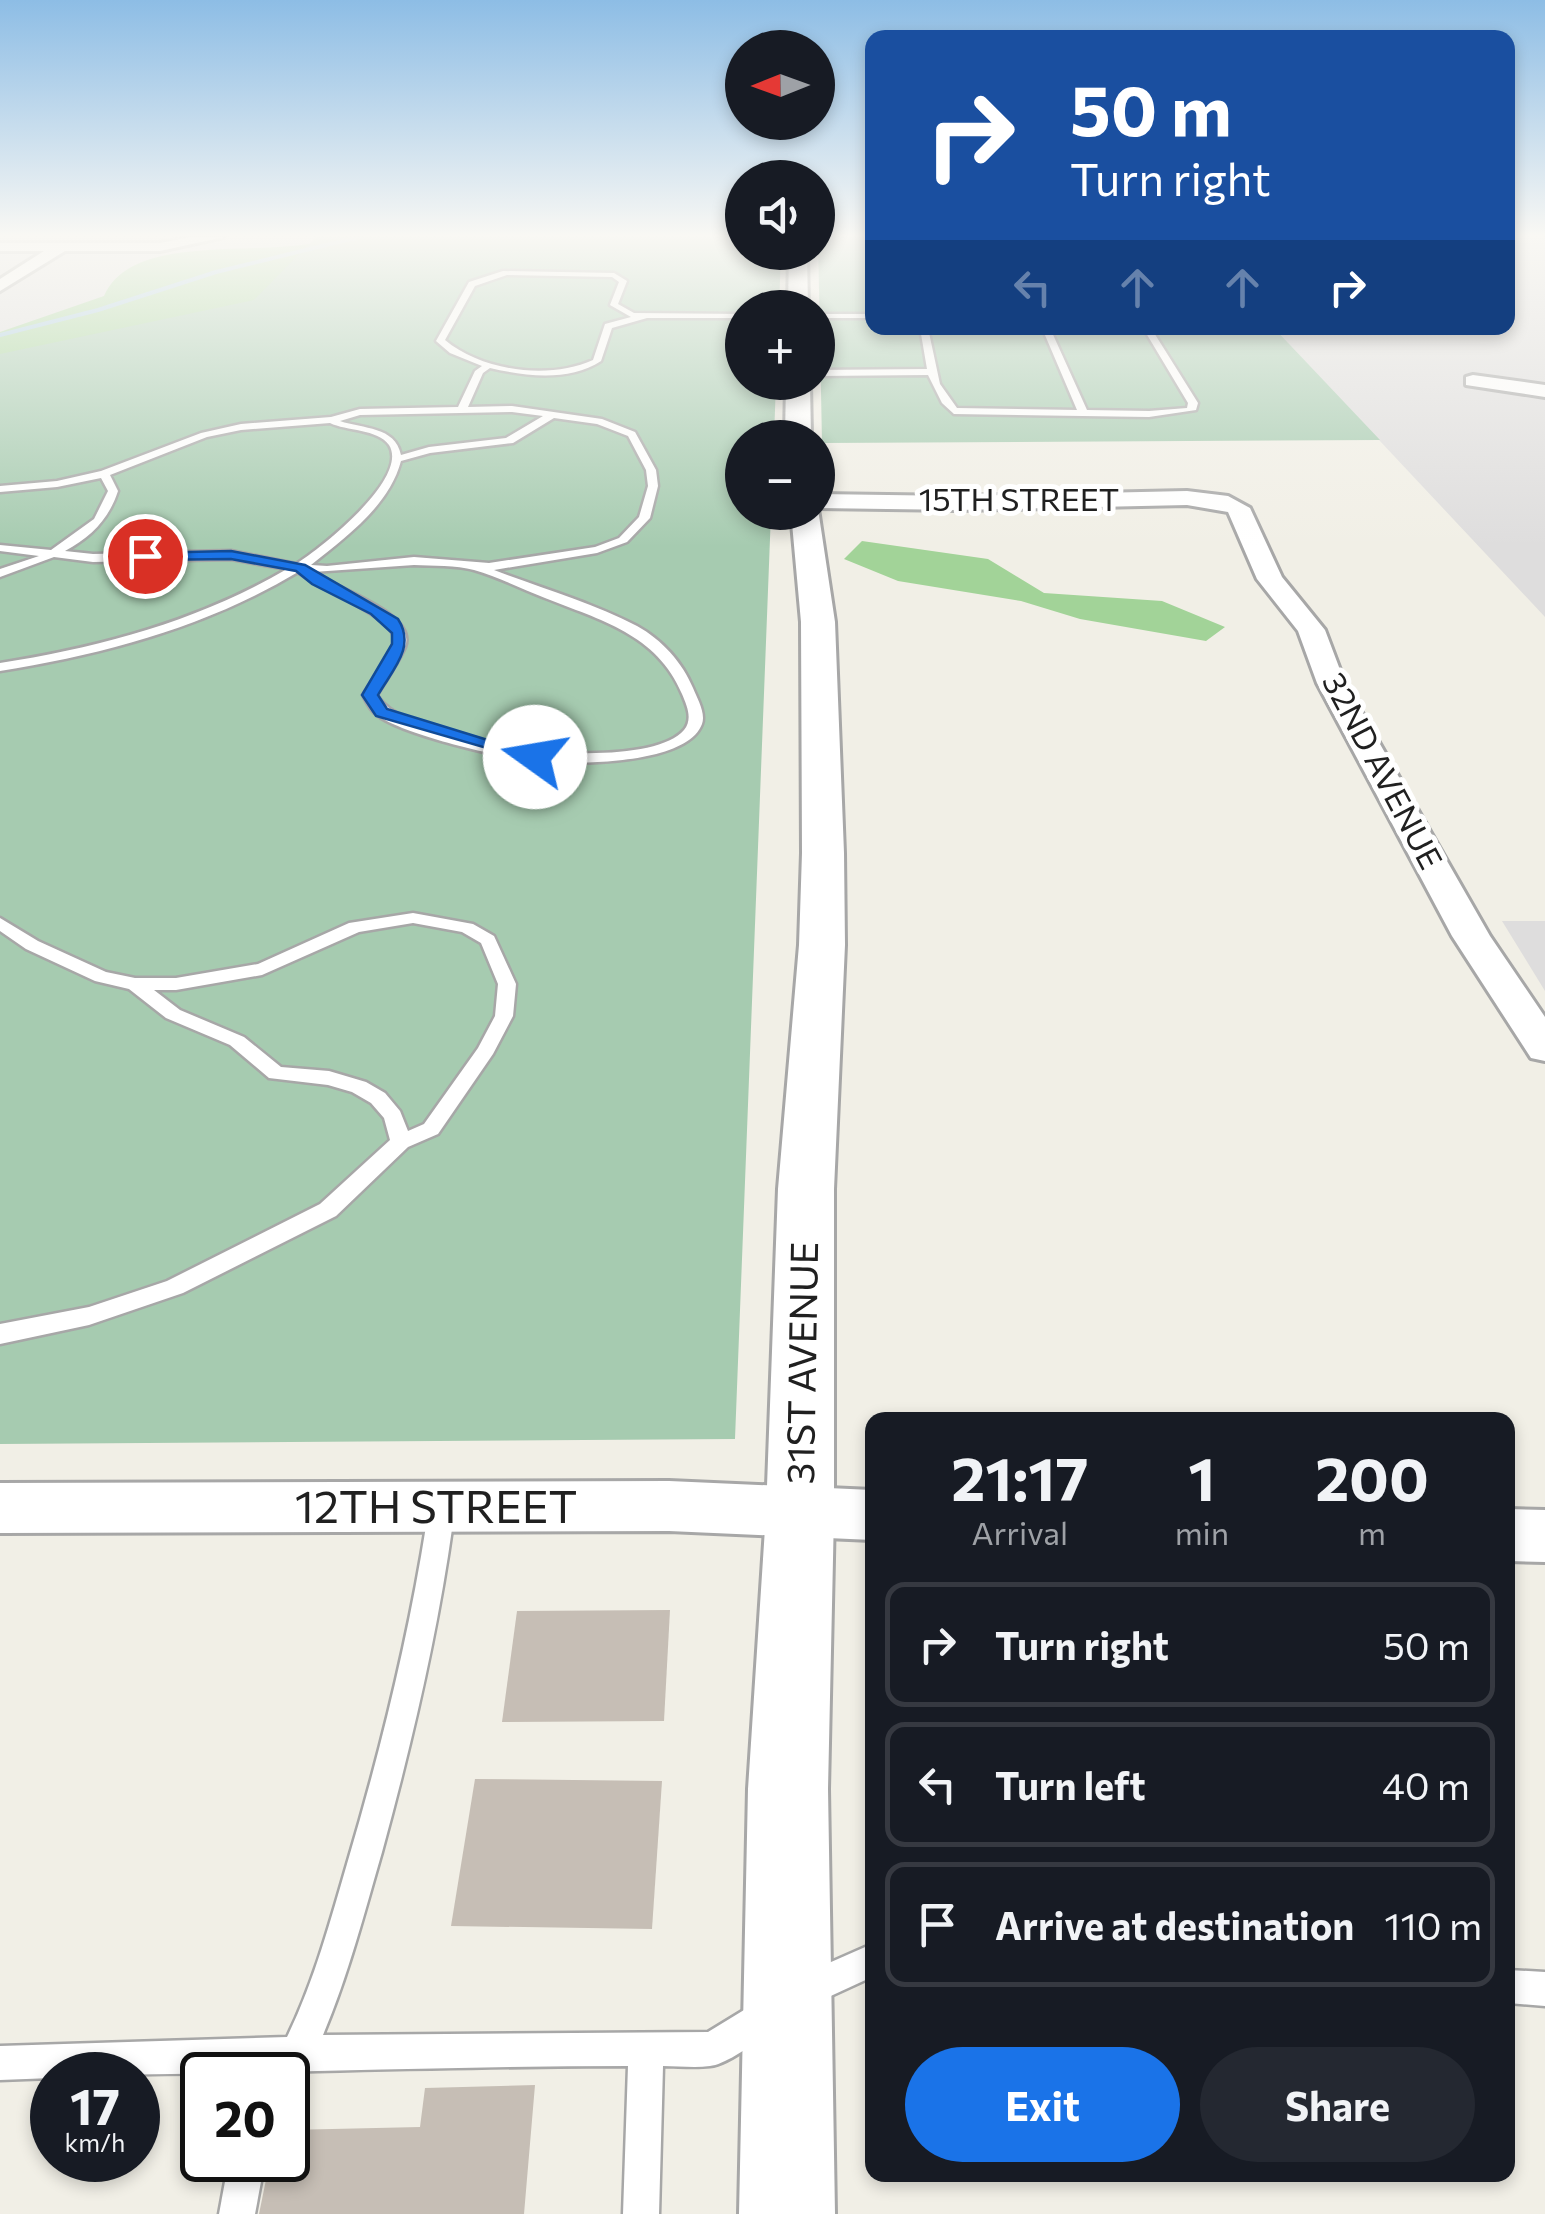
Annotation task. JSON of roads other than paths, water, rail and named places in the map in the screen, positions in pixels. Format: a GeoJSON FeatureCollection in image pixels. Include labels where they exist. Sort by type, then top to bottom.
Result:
{"type":"FeatureCollection","features":[{"type":"Feature","properties":{"kind":"street"},"geometry":{"type":"LineString","coordinates":[[1473,381],[1545,391]]}},
{"type":"Feature","properties":{"kind":"street","name":"15TH STREET"},"geometry":{"type":"LineString","coordinates":[[835,500],[1220,501]]}},
{"type":"Feature","properties":{"kind":"street","name":"32ND AVENUE"},"geometry":{"type":"LineString","coordinates":[[1220,501],[1238,508],[1245,518],[1270,579],[1310,630],[1344,708],[1471,936],[1545,1048]]}},
{"type":"Feature","properties":{"kind":"street","name":"31ST AVENUE"},"geometry":{"type":"LineString","coordinates":[[787,2214],[788,1789],[800,1513],[806,1188],[822,945],[818,622],[808,530]]}},
{"type":"Feature","properties":{"kind":"street","name":"12TH STREET"},"geometry":{"type":"LineString","coordinates":[[0,1508],[669,1506],[865,1515]]}},
{"type":"Feature","properties":{"kind":"street"},"geometry":{"type":"LineString","coordinates":[[1515,1535],[1545,1536]]}},
{"type":"Feature","properties":{"kind":"lane"},"geometry":{"type":"LineString","coordinates":[[440,340],[486,367],[541,370],[592,365],[604,340]]}},
{"type":"Feature","properties":{"kind":"lane"},"geometry":{"type":"LineString","coordinates":[[926,340],[932,372],[948,407],[954,411],[1164,414],[1194,408],[1154,340]]}},
{"type":"Feature","properties":{"kind":"lane"},"geometry":{"type":"LineString","coordinates":[[1051,340],[1083,412]]}},
{"type":"Feature","properties":{"kind":"lane"},"geometry":{"type":"LineString","coordinates":[[462,410],[478,371],[486,367]]}},
{"type":"Feature","properties":{"kind":"lane"},"geometry":{"type":"LineString","coordinates":[[835,374],[932,372]]}},
{"type":"Feature","properties":{"kind":"lane"},"geometry":{"type":"LineString","coordinates":[[0,489],[104,474],[204,435],[241,427],[332,420],[360,412],[462,410],[553,414],[599,421],[632,434],[651,470],[653,486],[644,518],[622,540],[597,550],[477,568],[414,561],[328,570],[231,555],[108,558],[0,548]]}},
{"type":"Feature","properties":{"kind":"lane"},"geometry":{"type":"LineString","coordinates":[[397,459],[429,450],[509,441],[553,414]]}},
{"type":"Feature","properties":{"kind":"lane"},"geometry":{"type":"LineString","coordinates":[[0,667],[104,649],[189,619],[300,568],[357,524],[387,485],[397,459],[395,446],[382,435],[332,420]]}},
{"type":"Feature","properties":{"kind":"lane"},"geometry":{"type":"LineString","coordinates":[[0,573],[55,554],[108,508],[113,491],[104,474]]}},
{"type":"Feature","properties":{"kind":"lane"},"geometry":{"type":"LineString","coordinates":[[300,568],[393,622],[400,633],[400,644],[370,695],[381,712],[535,757],[640,753],[684,738],[695,728],[696,713],[681,671],[653,641],[631,628],[477,568]]}},
{"type":"Feature","properties":{"kind":"lane"},"geometry":{"type":"LineString","coordinates":[[0,922],[32,945],[101,977],[135,984],[213,980],[262,968],[354,927],[390,919],[444,922],[488,940],[507,984],[504,1016],[486,1050],[431,1129],[402,1142],[328,1210],[175,1287],[89,1316],[0,1334]]}},
{"type":"Feature","properties":{"kind":"lane"},"geometry":{"type":"LineString","coordinates":[[135,984],[173,1014],[237,1042],[276,1073],[329,1078],[359,1087],[378,1098],[393,1116],[402,1142]]}},
{"type":"Feature","properties":{"kind":"lane"},"geometry":{"type":"LineString","coordinates":[[283,2052],[320,2008],[385,1788],[435,1566],[442,1507]]}},
{"type":"Feature","properties":{"kind":"lane"},"geometry":{"type":"LineString","coordinates":[[310,2060],[713,2050],[790,1997],[865,1963]]}},
{"type":"Feature","properties":{"kind":"lane"},"geometry":{"type":"LineString","coordinates":[[1515,1988],[1545,1989]]}},
{"type":"Feature","properties":{"kind":"lane"},"geometry":{"type":"LineString","coordinates":[[641,2214],[646,2049]]}},
{"type":"Feature","properties":{"kind":"lane"},"geometry":{"type":"LineString","coordinates":[[0,2063],[180,2062]]}},
{"type":"Feature","properties":{"kind":"lane"},"geometry":{"type":"LineString","coordinates":[[238,2214],[243,2182]]}}]}
